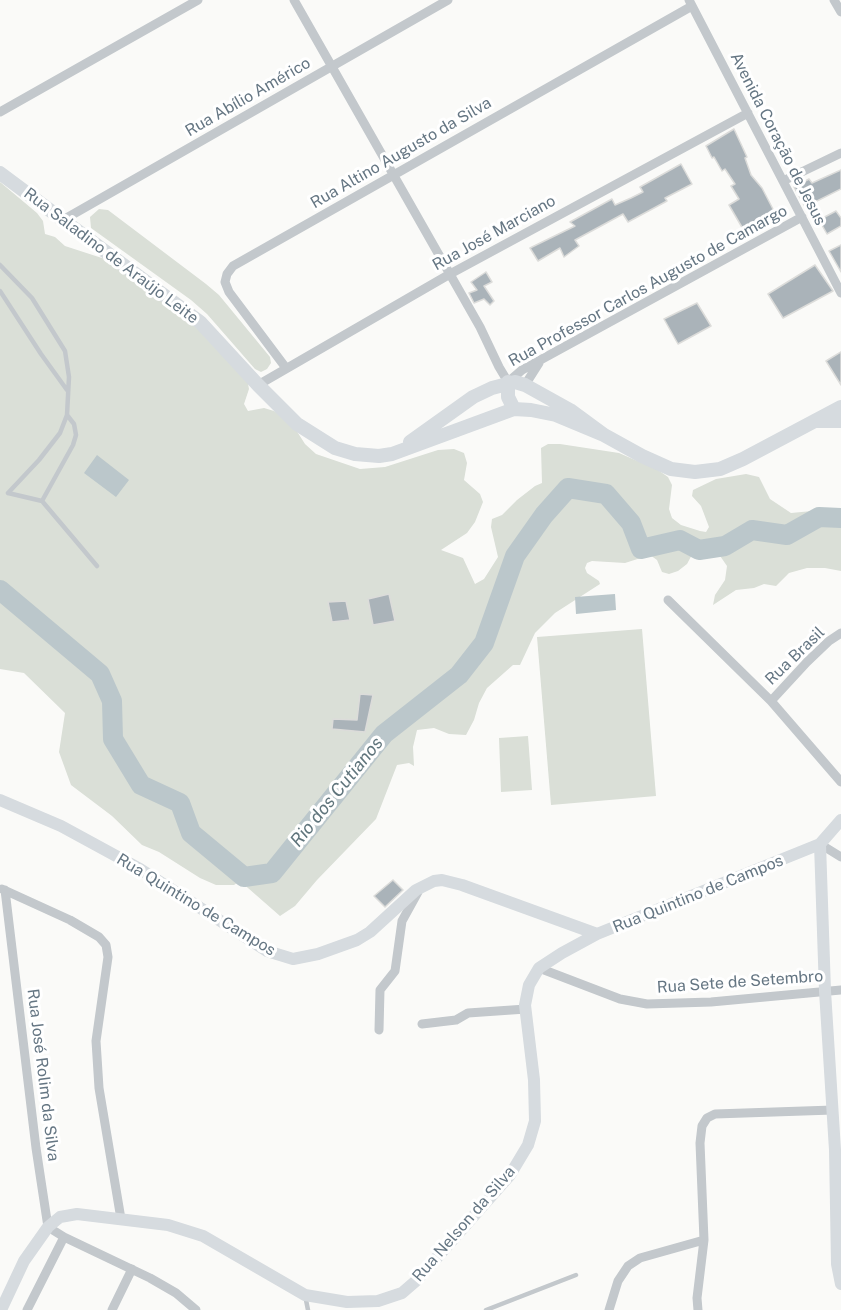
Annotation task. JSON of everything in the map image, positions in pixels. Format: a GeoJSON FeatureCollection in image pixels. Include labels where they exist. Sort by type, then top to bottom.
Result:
{"type":"FeatureCollection","features":[{"type":"Feature","properties":{"kind":"main road","name":"Rua Saladino de Araújo Leite"},"geometry":{"type":"LineString","coordinates":[[0,172],[167,295],[200,322],[297,424],[335,448],[355,454],[379,456],[392,454],[518,409]]}},
{"type":"Feature","properties":{"kind":"main road"},"geometry":{"type":"LineString","coordinates":[[508,382],[508,396],[518,409],[556,416],[604,435],[671,469],[695,472],[720,469],[841,408]]}},
{"type":"Feature","properties":{"kind":"main road"},"geometry":{"type":"LineString","coordinates":[[392,454],[474,397],[508,382],[525,385],[570,410],[604,435]]}},
{"type":"Feature","properties":{"kind":"main road"},"geometry":{"type":"LineString","coordinates":[[518,409],[528,398],[525,385]]}},
{"type":"Feature","properties":{"kind":"main road"},"geometry":{"type":"LineString","coordinates":[[816,421],[841,421]]}},
{"type":"Feature","properties":{"kind":"street"},"geometry":{"type":"LineString","coordinates":[[0,112],[198,0]]}},
{"type":"Feature","properties":{"kind":"street"},"geometry":{"type":"LineString","coordinates":[[294,0],[450,274],[508,382]]}},
{"type":"Feature","properties":{"kind":"street","name":"Rua Abílio Américo"},"geometry":{"type":"LineString","coordinates":[[63,220],[448,0]]}},
{"type":"Feature","properties":{"kind":"street"},"geometry":{"type":"LineString","coordinates":[[834,0],[841,12]]}},
{"type":"Feature","properties":{"kind":"street","name":"Avenida Coração de Jesus"},"geometry":{"type":"LineString","coordinates":[[690,3],[841,293]]}},
{"type":"Feature","properties":{"kind":"street","name":"Rua Altino Augusto da Silva"},"geometry":{"type":"LineString","coordinates":[[286,368],[229,292],[225,282],[233,266],[690,3]]}},
{"type":"Feature","properties":{"kind":"street","name":"Rua José Marciano"},"geometry":{"type":"LineString","coordinates":[[258,385],[450,274],[748,113]]}},
{"type":"Feature","properties":{"kind":"street"},"geometry":{"type":"LineString","coordinates":[[783,181],[841,153]]}},
{"type":"Feature","properties":{"kind":"street","name":"Rua Professor Carlos Augusto de Camargo"},"geometry":{"type":"LineString","coordinates":[[508,382],[522,370],[802,217]]}},
{"type":"Feature","properties":{"kind":"street"},"geometry":{"type":"LineString","coordinates":[[525,385],[540,361]]}},
{"type":"Feature","properties":{"kind":"street"},"geometry":{"type":"LineString","coordinates":[[668,600],[771,701],[841,782]]}},
{"type":"Feature","properties":{"kind":"street","name":"Rua Brasil"},"geometry":{"type":"LineString","coordinates":[[771,701],[807,662],[841,633]]}},
{"type":"Feature","properties":{"kind":"street","name":"Rua Quintino de Campos"},"geometry":{"type":"LineString","coordinates":[[0,800],[61,826],[140,869],[267,951],[293,958],[318,954],[357,940],[370,932],[423,885],[442,880],[462,885],[597,934],[820,844]]}},
{"type":"Feature","properties":{"kind":"street"},"geometry":{"type":"LineString","coordinates":[[841,820],[820,844],[825,991],[838,1150],[837,1264],[841,1284]]}},
{"type":"Feature","properties":{"kind":"street"},"geometry":{"type":"LineString","coordinates":[[820,844],[841,857]]}},
{"type":"Feature","properties":{"kind":"street"},"geometry":{"type":"LineString","coordinates":[[379,1030],[380,990],[394,971],[402,921],[423,885]]}},
{"type":"Feature","properties":{"kind":"street"},"geometry":{"type":"LineString","coordinates":[[3,889],[70,920],[99,937],[106,945],[108,957],[96,1041],[99,1088],[121,1219]]}},
{"type":"Feature","properties":{"kind":"street","name":"Rua José Rolim da Silva"},"geometry":{"type":"LineString","coordinates":[[3,889],[48,1227]]}},
{"type":"Feature","properties":{"kind":"street"},"geometry":{"type":"LineString","coordinates":[[539,968],[597,934]]}},
{"type":"Feature","properties":{"kind":"street","name":"Rua Sete de Setembro"},"geometry":{"type":"LineString","coordinates":[[539,968],[620,999],[647,1004],[711,1002],[841,990]]}},
{"type":"Feature","properties":{"kind":"street","name":"Rua Nelson da Silva"},"geometry":{"type":"LineString","coordinates":[[1,1310],[24,1261],[48,1227],[60,1218],[77,1214],[168,1225],[203,1236],[305,1295],[347,1302],[378,1300],[402,1293],[417,1280],[510,1175],[528,1145],[535,1120],[534,1080],[526,1009],[529,985],[539,968]]}},
{"type":"Feature","properties":{"kind":"street"},"geometry":{"type":"LineString","coordinates":[[422,1024],[456,1020],[468,1013],[526,1009]]}},
{"type":"Feature","properties":{"kind":"street"},"geometry":{"type":"LineString","coordinates":[[698,1310],[704,1240],[700,1143],[702,1126],[707,1118],[715,1114],[833,1110]]}},
{"type":"Feature","properties":{"kind":"street"},"geometry":{"type":"LineString","coordinates":[[48,1227],[176,1293],[196,1310]]}},
{"type":"Feature","properties":{"kind":"street"},"geometry":{"type":"LineString","coordinates":[[27,1310],[64,1237]]}},
{"type":"Feature","properties":{"kind":"street"},"geometry":{"type":"LineString","coordinates":[[609,1310],[618,1281],[628,1266],[640,1258],[704,1240]]}},
{"type":"Feature","properties":{"kind":"street"},"geometry":{"type":"LineString","coordinates":[[112,1310],[132,1269]]}},
{"type":"Feature","properties":{"kind":"lane"},"geometry":{"type":"LineString","coordinates":[[0,265],[32,298],[65,351],[69,377],[67,415],[60,433],[39,460],[8,493],[42,501],[97,566]]}},
{"type":"Feature","properties":{"kind":"lane"},"geometry":{"type":"LineString","coordinates":[[0,291],[68,391]]}},
{"type":"Feature","properties":{"kind":"lane"},"geometry":{"type":"LineString","coordinates":[[42,501],[73,446],[76,435],[74,424],[67,415]]}},
{"type":"Feature","properties":{"kind":"lane"},"geometry":{"type":"LineString","coordinates":[[486,1310],[576,1275]]}},
{"type":"Feature","properties":{"kind":"lane"},"geometry":{"type":"LineString","coordinates":[[305,1295],[308,1310]]}},
{"type":"Feature","properties":{"kind":"shaded area"},"geometry":{"type":"Polygon","coordinates":[[[0,182],[37,213],[43,221],[45,234],[55,237],[65,246],[108,260],[147,277],[246,373],[249,389],[244,404],[248,411],[264,408],[274,411],[291,422],[305,444],[316,454],[360,469],[385,467],[438,450],[454,449],[464,453],[467,463],[464,480],[480,494],[483,502],[475,522],[467,533],[441,550],[463,558],[475,584],[484,579],[498,557],[491,527],[492,519],[502,515],[517,500],[542,483],[541,448],[548,444],[619,453],[658,470],[668,477],[672,485],[669,509],[672,518],[681,525],[706,532],[709,527],[701,506],[692,496],[693,490],[716,479],[746,474],[759,477],[770,499],[791,513],[812,511],[841,517],[841,571],[807,568],[789,573],[776,586],[764,584],[754,588],[736,590],[713,605],[715,595],[725,580],[727,566],[718,553],[704,547],[695,549],[687,564],[669,574],[662,572],[657,560],[650,555],[625,563],[592,561],[587,563],[585,568],[587,573],[600,584],[555,613],[535,633],[520,665],[513,665],[487,688],[466,735],[449,734],[434,728],[417,730],[413,747],[414,766],[409,763],[397,765],[376,819],[295,906],[280,916],[240,881],[234,885],[216,885],[200,878],[159,852],[142,845],[112,816],[71,785],[59,752],[65,713],[24,673],[0,669],[0,182]]]}},
{"type":"Feature","properties":{"kind":"shaded area"},"geometry":{"type":"Polygon","coordinates":[[[99,209],[108,210],[219,295],[270,357],[271,363],[267,369],[261,372],[255,369],[207,314],[191,300],[91,228],[90,217],[99,209]]]}},
{"type":"Feature","properties":{"kind":"shaded area"},"geometry":{"type":"Polygon","coordinates":[[[97,455],[129,480],[116,497],[84,473],[97,455]]]}},
{"type":"Feature","properties":{"kind":"shaded area"},"geometry":{"type":"Polygon","coordinates":[[[615,594],[616,610],[576,614],[575,597],[615,594]]]}},
{"type":"Feature","properties":{"kind":"shaded area"},"geometry":{"type":"Polygon","coordinates":[[[642,629],[656,796],[551,805],[537,637],[642,629]]]}},
{"type":"Feature","properties":{"kind":"shaded area"},"geometry":{"type":"Polygon","coordinates":[[[528,736],[532,790],[501,792],[499,738],[528,736]]]}},
{"type":"Feature","properties":{"kind":"building"},"geometry":{"type":"Polygon","coordinates":[[[734,129],[747,157],[745,158],[751,175],[762,188],[775,213],[754,226],[753,224],[743,229],[729,205],[739,199],[731,186],[735,184],[725,169],[722,171],[714,157],[712,158],[706,146],[734,129]]]}},
{"type":"Feature","properties":{"kind":"building"},"geometry":{"type":"Polygon","coordinates":[[[681,164],[692,184],[665,198],[667,201],[628,222],[623,214],[575,240],[579,246],[564,257],[560,248],[538,261],[530,248],[575,226],[570,222],[612,199],[615,205],[643,192],[640,187],[681,164]]]}},
{"type":"Feature","properties":{"kind":"building"},"geometry":{"type":"Polygon","coordinates":[[[841,170],[841,189],[805,207],[794,187],[809,179],[812,183],[841,170]]]}},
{"type":"Feature","properties":{"kind":"building"},"geometry":{"type":"Polygon","coordinates":[[[836,211],[841,218],[841,226],[827,234],[819,220],[836,211]]]}},
{"type":"Feature","properties":{"kind":"building"},"geometry":{"type":"Polygon","coordinates":[[[841,245],[841,272],[829,251],[841,245]]]}},
{"type":"Feature","properties":{"kind":"building"},"geometry":{"type":"Polygon","coordinates":[[[815,265],[833,291],[783,318],[768,294],[815,265]]]}},
{"type":"Feature","properties":{"kind":"building"},"geometry":{"type":"Polygon","coordinates":[[[486,272],[492,282],[484,286],[494,301],[490,305],[484,299],[474,303],[469,293],[477,290],[471,282],[486,272]]]}},
{"type":"Feature","properties":{"kind":"building"},"geometry":{"type":"Polygon","coordinates":[[[697,303],[711,326],[678,344],[664,319],[697,303]]]}},
{"type":"Feature","properties":{"kind":"building"},"geometry":{"type":"Polygon","coordinates":[[[841,352],[841,385],[826,361],[841,352]]]}},
{"type":"Feature","properties":{"kind":"building"},"geometry":{"type":"Polygon","coordinates":[[[389,594],[395,621],[373,625],[368,599],[389,594]]]}},
{"type":"Feature","properties":{"kind":"building"},"geometry":{"type":"Polygon","coordinates":[[[346,601],[350,620],[332,622],[328,602],[346,601]]]}},
{"type":"Feature","properties":{"kind":"building"},"geometry":{"type":"Polygon","coordinates":[[[360,694],[373,695],[365,732],[332,729],[333,719],[357,720],[360,694]]]}},
{"type":"Feature","properties":{"kind":"building"},"geometry":{"type":"Polygon","coordinates":[[[393,880],[403,890],[385,907],[374,896],[393,880]]]}},
{"type":"Feature","properties":{"kind":"waterway","name":"Rio dos Cutianos"},"geometry":{"type":"LineString","coordinates":[[0,590],[100,674],[112,701],[113,739],[141,785],[180,803],[191,833],[244,877],[272,873],[384,734],[459,675],[484,643],[515,556],[544,515],[568,488],[606,494],[631,523],[641,549],[680,540],[699,550],[725,546],[752,530],[787,535],[819,517],[841,518]]}}]}
